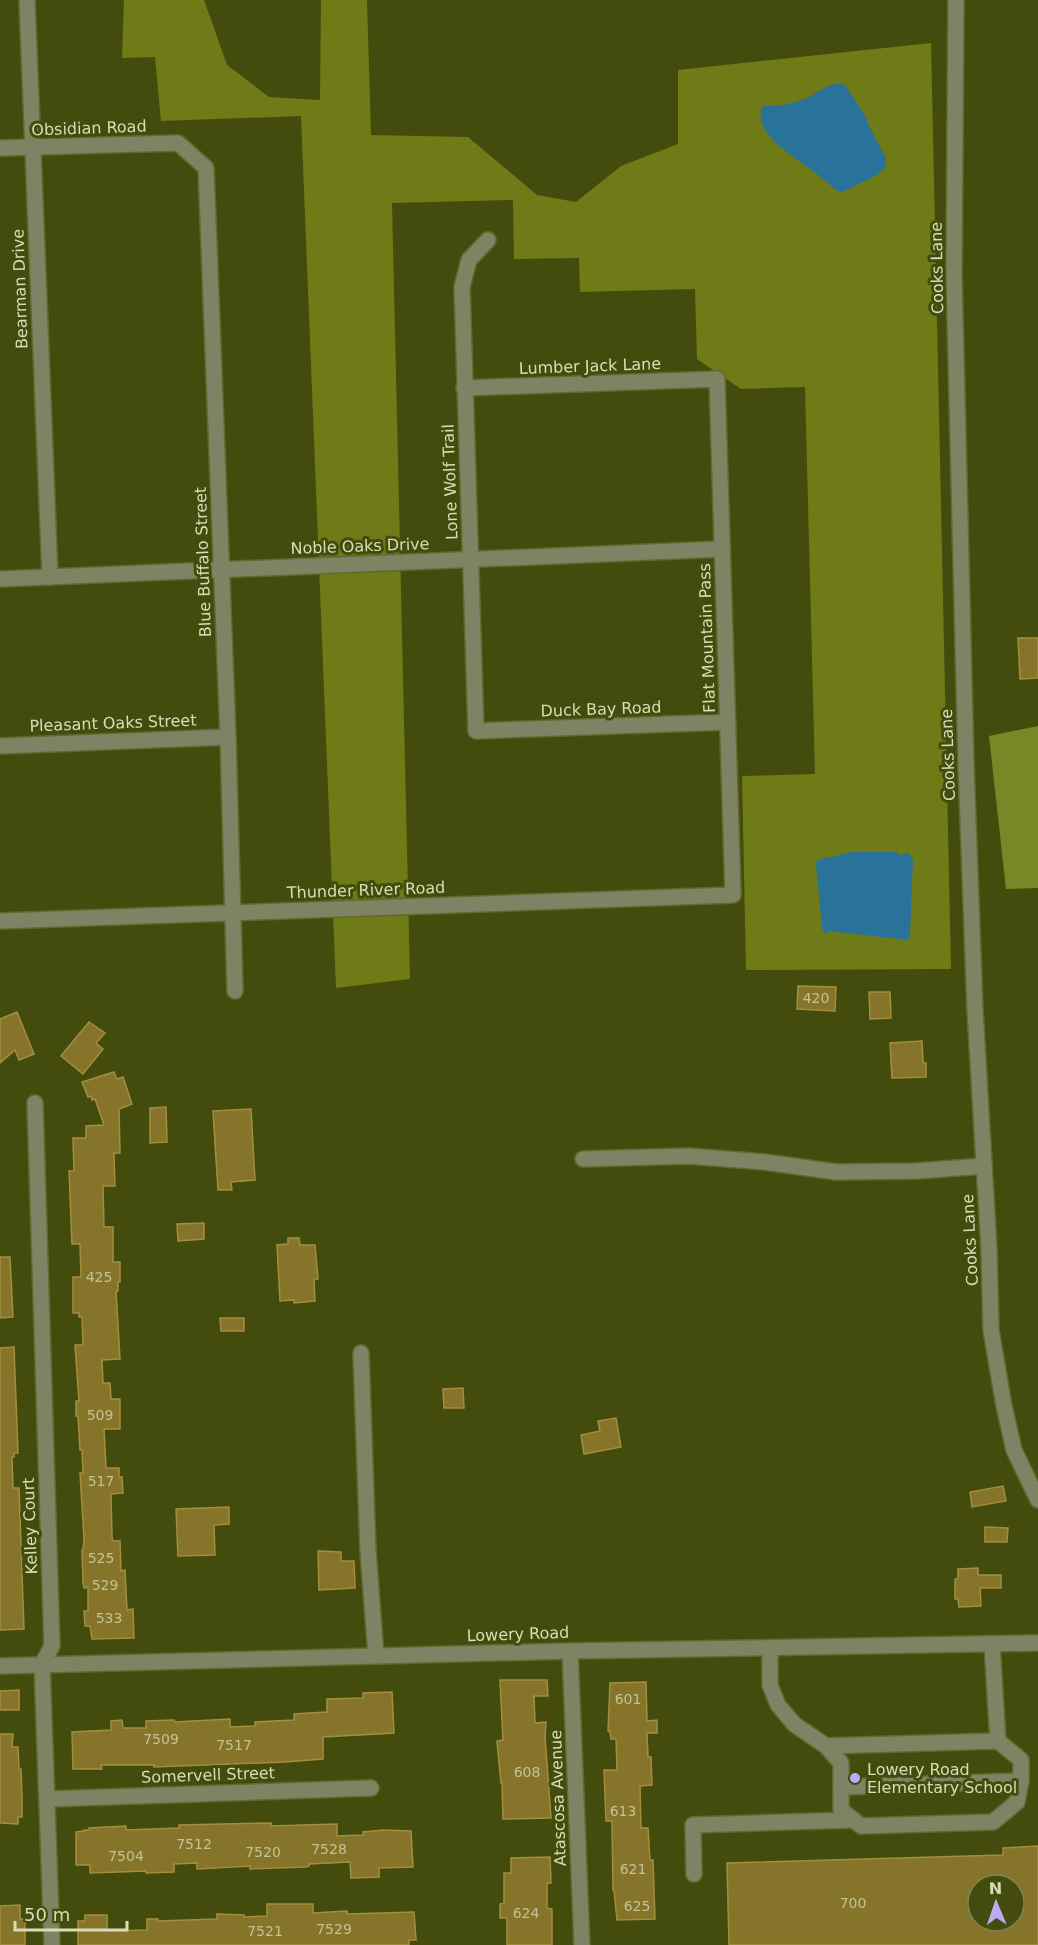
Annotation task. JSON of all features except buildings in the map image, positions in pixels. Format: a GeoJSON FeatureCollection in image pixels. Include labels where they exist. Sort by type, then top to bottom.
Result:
{"type":"FeatureCollection","features":[{"type":"Feature","properties":{"kind":"street","name":"Bearman Drive"},"geometry":{"type":"LineString","coordinates":[[27,0],[50,577]]}},
{"type":"Feature","properties":{"kind":"street","name":"Cooks Lane"},"geometry":{"type":"LineString","coordinates":[[956,0],[954,275],[967,776],[975,1010],[991,1330],[1014,1450],[1038,1500]]}},
{"type":"Feature","properties":{"kind":"street","name":"Obsidian Road"},"geometry":{"type":"LineString","coordinates":[[0,148],[178,143]]}},
{"type":"Feature","properties":{"kind":"street","name":"Blue Buffalo Street"},"geometry":{"type":"LineString","coordinates":[[178,143],[206,168],[228,737],[235,991]]}},
{"type":"Feature","properties":{"kind":"street","name":"Lone Wolf Trail"},"geometry":{"type":"LineString","coordinates":[[476,731],[462,287],[469,260],[488,240]]}},
{"type":"Feature","properties":{"kind":"street","name":"Lumber Jack Lane"},"geometry":{"type":"LineString","coordinates":[[464,388],[717,380]]}},
{"type":"Feature","properties":{"kind":"street","name":"Flat Mountain Pass"},"geometry":{"type":"LineString","coordinates":[[717,380],[733,895]]}},
{"type":"Feature","properties":{"kind":"street","name":"Noble Oaks Drive"},"geometry":{"type":"LineString","coordinates":[[0,579],[722,549]]}},
{"type":"Feature","properties":{"kind":"street","name":"Duck Bay Road"},"geometry":{"type":"LineString","coordinates":[[476,731],[728,722]]}},
{"type":"Feature","properties":{"kind":"street","name":"Pleasant Oaks Street"},"geometry":{"type":"LineString","coordinates":[[0,746],[228,737]]}},
{"type":"Feature","properties":{"kind":"street","name":"Thunder River Road"},"geometry":{"type":"LineString","coordinates":[[0,921],[733,895]]}},
{"type":"Feature","properties":{"kind":"street","name":"Kelley Court"},"geometry":{"type":"LineString","coordinates":[[36,1103],[52,1646],[42,1665],[52,1945]]}},
{"type":"Feature","properties":{"kind":"street"},"geometry":{"type":"LineString","coordinates":[[584,1159],[689,1156],[756,1161],[836,1172],[917,1171],[984,1166]]}},
{"type":"Feature","properties":{"kind":"street"},"geometry":{"type":"LineString","coordinates":[[361,1353],[370,1587],[376,1656]]}},
{"type":"Feature","properties":{"kind":"street","name":"Lowery Road"},"geometry":{"type":"LineString","coordinates":[[0,1666],[570,1650],[1038,1643]]}},
{"type":"Feature","properties":{"kind":"street"},"geometry":{"type":"LineString","coordinates":[[992,1644],[998,1741]]}},
{"type":"Feature","properties":{"kind":"street"},"geometry":{"type":"LineString","coordinates":[[770,1648],[770,1685],[778,1705],[794,1724],[826,1746],[841,1763],[841,1810],[861,1826],[993,1822],[1017,1802],[1022,1781],[1021,1760],[998,1741],[826,1746]]}},
{"type":"Feature","properties":{"kind":"street","name":"Atascosa Avenue"},"geometry":{"type":"LineString","coordinates":[[570,1650],[582,1945]]}},
{"type":"Feature","properties":{"kind":"street"},"geometry":{"type":"LineString","coordinates":[[841,1787],[1022,1781]]}},
{"type":"Feature","properties":{"kind":"street","name":"Somervell Street"},"geometry":{"type":"LineString","coordinates":[[47,1799],[371,1788]]}},
{"type":"Feature","properties":{"kind":"street"},"geometry":{"type":"LineString","coordinates":[[694,1874],[693,1825],[854,1820]]}},
{"type":"Feature","properties":{"kind":"green space"},"geometry":{"type":"Polygon","coordinates":[[[124,0],[204,0],[227,65],[269,97],[320,100],[321,0],[367,0],[371,135],[468,137],[537,195],[576,202],[621,166],[678,144],[678,70],[931,43],[951,969],[746,970],[742,776],[815,774],[805,387],[741,389],[697,359],[695,289],[580,292],[579,258],[514,259],[513,200],[392,203],[410,979],[336,988],[301,116],[161,121],[155,57],[122,58],[124,0]]]}},
{"type":"Feature","properties":{"kind":"green space"},"geometry":{"type":"Polygon","coordinates":[[[1038,726],[1038,888],[1006,889],[989,736],[1038,726]]]}},
{"type":"Feature","properties":{"kind":"water"},"geometry":{"type":"Polygon","coordinates":[[[838,83],[845,85],[866,117],[886,158],[885,167],[877,175],[842,192],[836,190],[777,144],[763,125],[761,116],[763,106],[796,102],[838,83]]]}},
{"type":"Feature","properties":{"kind":"water"},"geometry":{"type":"Polygon","coordinates":[[[852,852],[897,852],[900,855],[909,853],[913,860],[908,940],[829,931],[825,934],[822,928],[817,860],[852,852]]]}},
{"type":"Feature","properties":{"kind":"place","name":"Lowery Road Elementary School"},"geometry":{"type":"Point","coordinates":[855,1778]}}]}
